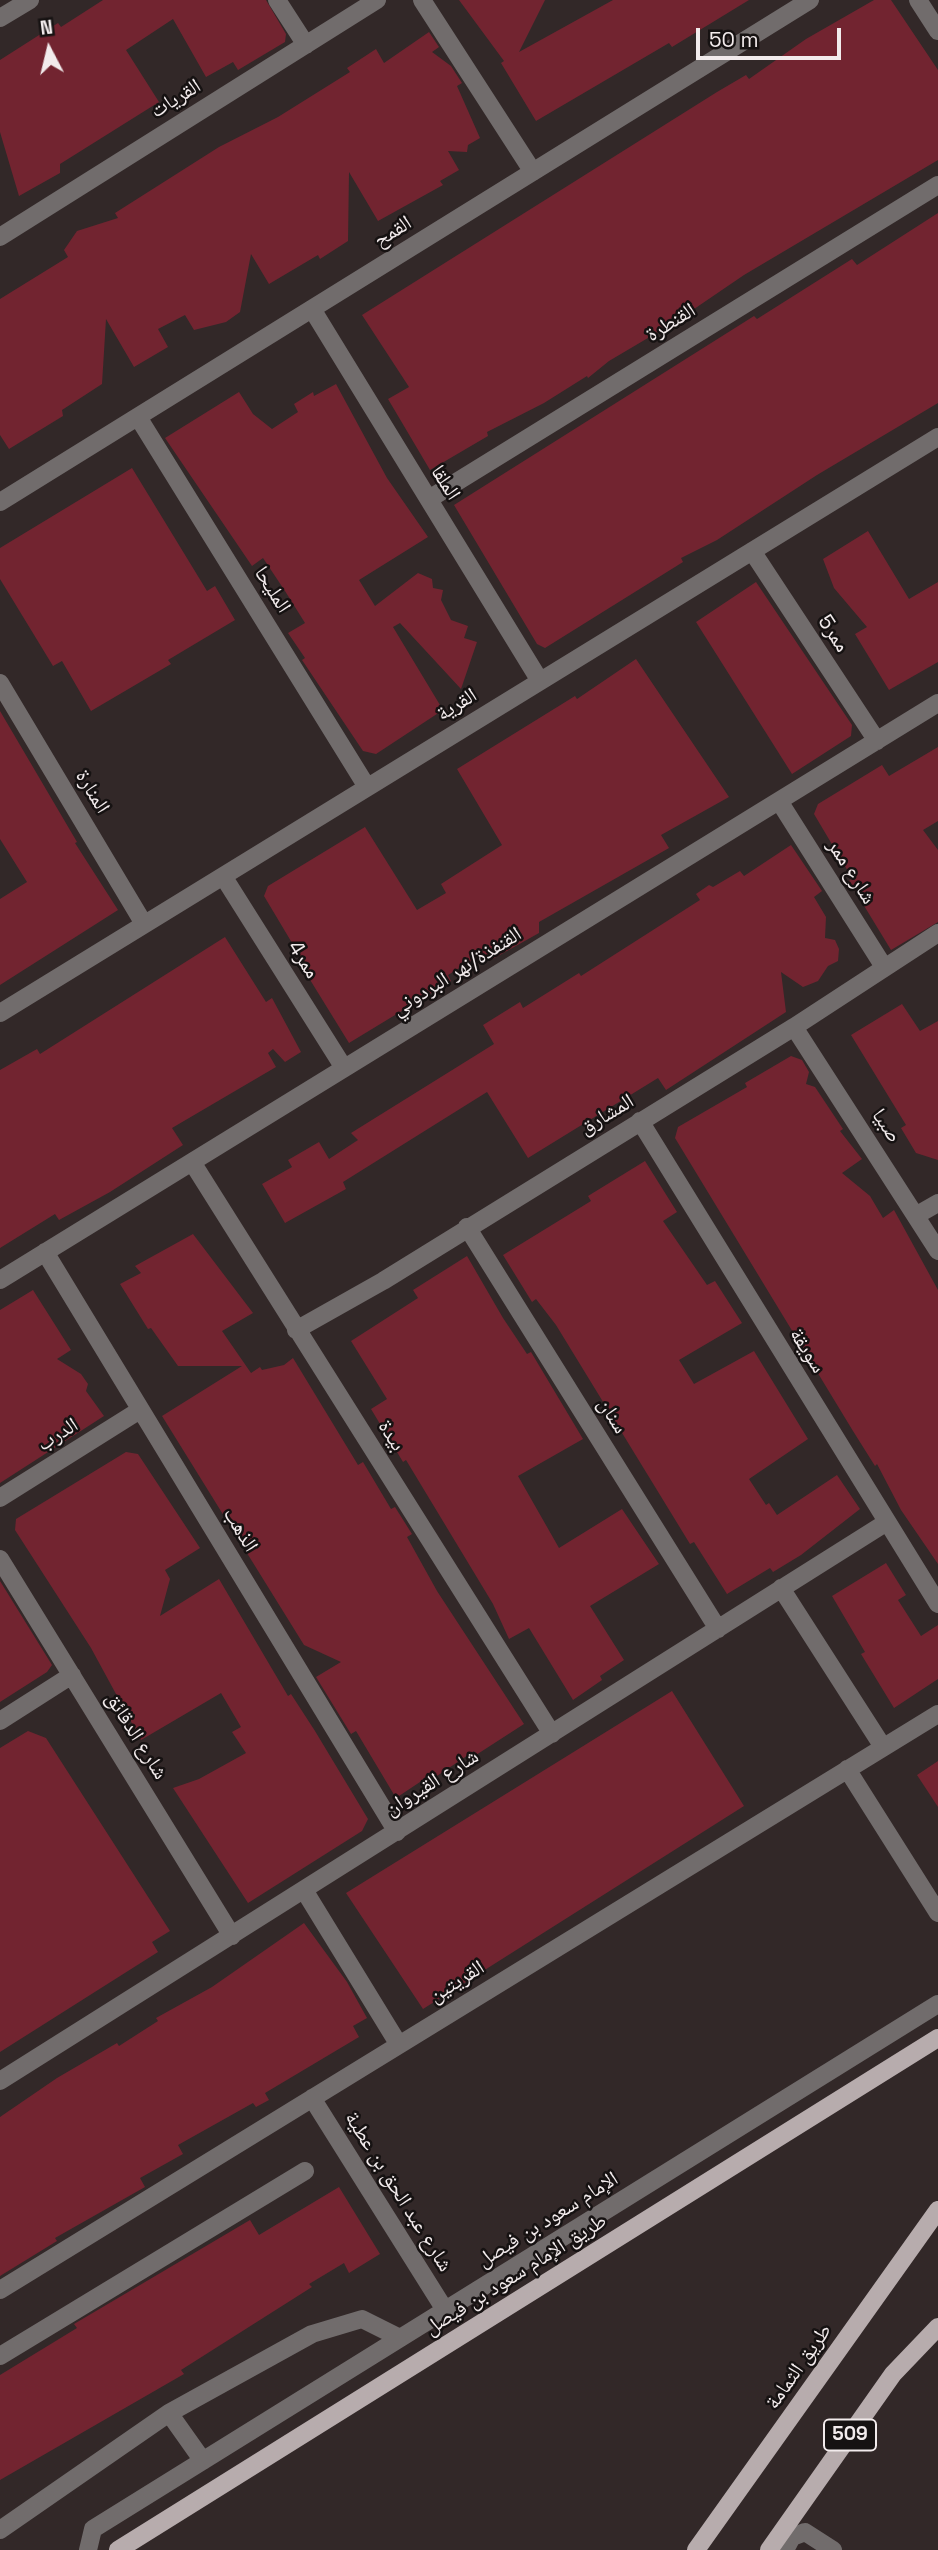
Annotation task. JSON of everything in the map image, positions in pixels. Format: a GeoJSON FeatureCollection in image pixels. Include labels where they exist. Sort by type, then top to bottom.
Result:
{"type":"FeatureCollection","features":[{"type":"Feature","properties":{"kind":"main road","name":"طريق الإمام سعود بن فيصل"},"geometry":{"type":"LineString","coordinates":[[118,2550],[938,2038]]}},
{"type":"Feature","properties":{"kind":"main road","name":"طريق الثمامة"},"geometry":{"type":"LineString","coordinates":[[696,2550],[938,2210]]}},
{"type":"Feature","properties":{"kind":"main road","name":"509"},"geometry":{"type":"LineString","coordinates":[[769,2550],[892,2374],[938,2328]]}},
{"type":"Feature","properties":{"kind":"street"},"geometry":{"type":"LineString","coordinates":[[0,19],[30,0]]}},
{"type":"Feature","properties":{"kind":"street"},"geometry":{"type":"LineString","coordinates":[[277,0],[306,45]]}},
{"type":"Feature","properties":{"kind":"street","name":"القريات"},"geometry":{"type":"LineString","coordinates":[[0,237],[377,0]]}},
{"type":"Feature","properties":{"kind":"street"},"geometry":{"type":"LineString","coordinates":[[422,0],[533,172]]}},
{"type":"Feature","properties":{"kind":"street","name":"القمح"},"geometry":{"type":"LineString","coordinates":[[0,502],[810,0]]}},
{"type":"Feature","properties":{"kind":"street"},"geometry":{"type":"LineString","coordinates":[[918,0],[938,31]]}},
{"type":"Feature","properties":{"kind":"street","name":"القنطرة"},"geometry":{"type":"LineString","coordinates":[[429,499],[938,186]]}},
{"type":"Feature","properties":{"kind":"street","name":"الملقا"},"geometry":{"type":"LineString","coordinates":[[312,309],[540,681]]}},
{"type":"Feature","properties":{"kind":"street","name":"المليحا"},"geometry":{"type":"LineString","coordinates":[[138,417],[367,787]]}},
{"type":"Feature","properties":{"kind":"street","name":"القرية"},"geometry":{"type":"LineString","coordinates":[[0,1013],[938,437]]}},
{"type":"Feature","properties":{"kind":"street","name":"ممر5"},"geometry":{"type":"LineString","coordinates":[[752,551],[877,741]]}},
{"type":"Feature","properties":{"kind":"street","name":"المنارة"},"geometry":{"type":"LineString","coordinates":[[0,683],[144,925]]}},
{"type":"Feature","properties":{"kind":"street","name":"القنفذة/نهر البردوني"},"geometry":{"type":"LineString","coordinates":[[0,1280],[938,703]]}},
{"type":"Feature","properties":{"kind":"street","name":"شارع ممر"},"geometry":{"type":"LineString","coordinates":[[779,801],[884,967]]}},
{"type":"Feature","properties":{"kind":"street","name":"ممر4"},"geometry":{"type":"LineString","coordinates":[[223,876],[344,1068]]}},
{"type":"Feature","properties":{"kind":"street","name":"المشارق"},"geometry":{"type":"LineString","coordinates":[[296,1330],[360,1295],[794,1027],[938,933]]}},
{"type":"Feature","properties":{"kind":"street","name":"صبيا"},"geometry":{"type":"LineString","coordinates":[[794,1027],[938,1251]]}},
{"type":"Feature","properties":{"kind":"street","name":"سويقة"},"geometry":{"type":"LineString","coordinates":[[640,1121],[938,1604]]}},
{"type":"Feature","properties":{"kind":"street","name":"بيدة"},"geometry":{"type":"LineString","coordinates":[[192,1162],[552,1734]]}},
{"type":"Feature","properties":{"kind":"street"},"geometry":{"type":"LineString","coordinates":[[917,1215],[938,1203]]}},
{"type":"Feature","properties":{"kind":"street","name":"سنان"},"geometry":{"type":"LineString","coordinates":[[467,1227],[718,1629]]}},
{"type":"Feature","properties":{"kind":"street","name":"الذهب"},"geometry":{"type":"LineString","coordinates":[[45,1252],[397,1832]]}},
{"type":"Feature","properties":{"kind":"street","name":"الدرب"},"geometry":{"type":"LineString","coordinates":[[0,1498],[140,1410]]}},
{"type":"Feature","properties":{"kind":"street","name":"شارع القيروان"},"geometry":{"type":"LineString","coordinates":[[0,2081],[887,1522]]}},
{"type":"Feature","properties":{"kind":"street","name":"شارع الدقائق"},"geometry":{"type":"LineString","coordinates":[[0,1559],[232,1936]]}},
{"type":"Feature","properties":{"kind":"street"},"geometry":{"type":"LineString","coordinates":[[781,1588],[884,1747]]}},
{"type":"Feature","properties":{"kind":"street"},"geometry":{"type":"LineString","coordinates":[[0,1721],[72,1675]]}},
{"type":"Feature","properties":{"kind":"street","name":"القريتين"},"geometry":{"type":"LineString","coordinates":[[0,2290],[938,1714]]}},
{"type":"Feature","properties":{"kind":"street"},"geometry":{"type":"LineString","coordinates":[[847,1769],[938,1913]]}},
{"type":"Feature","properties":{"kind":"street"},"geometry":{"type":"LineString","coordinates":[[304,1890],[399,2045]]}},
{"type":"Feature","properties":{"kind":"street","name":"الإمام سعود بن فيصل"},"geometry":{"type":"LineString","coordinates":[[88,2550],[93,2529],[938,2004]]}},
{"type":"Feature","properties":{"kind":"street","name":"شارع عبد الحق بن عطية"},"geometry":{"type":"LineString","coordinates":[[312,2098],[445,2310]]}},
{"type":"Feature","properties":{"kind":"street"},"geometry":{"type":"LineString","coordinates":[[0,2356],[305,2171]]}},
{"type":"Feature","properties":{"kind":"street"},"geometry":{"type":"LineString","coordinates":[[0,2530],[169,2413],[312,2334],[362,2319],[400,2339]]}},
{"type":"Feature","properties":{"kind":"street"},"geometry":{"type":"LineString","coordinates":[[169,2413],[203,2461]]}},
{"type":"Feature","properties":{"kind":"street"},"geometry":{"type":"LineString","coordinates":[[785,2550],[792,2537],[805,2532],[833,2550]]}},
{"type":"Feature","properties":{"kind":"building"},"geometry":{"type":"Polygon","coordinates":[[[103,0],[266,0],[286,34],[285,42],[238,70],[233,62],[206,77],[173,19],[126,50],[159,102],[60,164],[60,173],[19,196],[0,132],[0,60],[58,23],[61,27],[103,0]]]}},
{"type":"Feature","properties":{"kind":"building"},"geometry":{"type":"Polygon","coordinates":[[[459,0],[545,0],[519,52],[613,0],[749,0],[672,47],[669,43],[536,121],[501,63],[504,61],[459,0]]]}},
{"type":"Feature","properties":{"kind":"building"},"geometry":{"type":"Polygon","coordinates":[[[874,0],[891,0],[938,70],[938,160],[744,275],[675,322],[609,361],[588,378],[587,376],[544,403],[487,432],[488,436],[430,470],[388,399],[409,387],[362,315],[717,92],[746,75],[749,79],[806,39],[874,0]]]}},
{"type":"Feature","properties":{"kind":"building"},"geometry":{"type":"Polygon","coordinates":[[[429,32],[439,47],[432,52],[451,66],[462,83],[457,86],[480,138],[468,145],[467,152],[448,151],[459,170],[440,181],[443,185],[378,221],[349,172],[348,241],[320,259],[318,255],[269,284],[251,254],[240,312],[226,322],[194,330],[185,315],[158,329],[168,347],[134,367],[106,319],[102,384],[62,410],[63,416],[9,449],[0,435],[0,299],[68,257],[64,250],[77,231],[118,218],[115,213],[219,147],[278,117],[350,72],[347,68],[376,49],[384,63],[429,32]]]}},
{"type":"Feature","properties":{"kind":"building"},"geometry":{"type":"Polygon","coordinates":[[[938,213],[938,403],[817,475],[717,540],[681,558],[683,562],[545,648],[537,644],[454,505],[754,316],[757,319],[852,259],[857,265],[938,213]]]}},
{"type":"Feature","properties":{"kind":"building"},"geometry":{"type":"Polygon","coordinates":[[[336,384],[387,478],[428,537],[359,580],[375,606],[418,573],[432,579],[433,588],[443,590],[441,600],[451,620],[468,626],[464,638],[477,642],[461,689],[400,623],[393,627],[443,710],[376,754],[363,751],[302,660],[305,658],[288,633],[305,623],[263,558],[252,566],[165,438],[239,392],[253,414],[272,429],[298,412],[294,404],[313,392],[314,396],[336,384]]]}},
{"type":"Feature","properties":{"kind":"building"},"geometry":{"type":"Polygon","coordinates":[[[132,468],[207,591],[215,586],[235,620],[168,660],[171,664],[91,711],[62,661],[53,666],[0,579],[0,548],[132,468]]]}},
{"type":"Feature","properties":{"kind":"building"},"geometry":{"type":"Polygon","coordinates":[[[868,531],[909,599],[938,582],[938,662],[889,690],[855,634],[867,627],[834,588],[823,559],[868,531]]]}},
{"type":"Feature","properties":{"kind":"building"},"geometry":{"type":"Polygon","coordinates":[[[756,582],[852,725],[851,736],[792,774],[696,622],[756,582]]]}},
{"type":"Feature","properties":{"kind":"building"},"geometry":{"type":"Polygon","coordinates":[[[636,659],[729,797],[661,835],[669,848],[539,922],[539,933],[489,961],[484,953],[448,975],[451,981],[349,1043],[304,970],[307,968],[264,896],[268,886],[365,827],[417,910],[446,893],[441,884],[502,845],[457,769],[575,696],[577,699],[636,659]]]}},
{"type":"Feature","properties":{"kind":"building"},"geometry":{"type":"Polygon","coordinates":[[[0,711],[77,842],[75,843],[118,910],[0,985],[0,899],[27,882],[0,839],[0,711]]]}},
{"type":"Feature","properties":{"kind":"building"},"geometry":{"type":"Polygon","coordinates":[[[938,747],[938,821],[923,830],[938,850],[938,922],[891,950],[849,881],[852,878],[814,814],[818,804],[882,765],[889,776],[938,747]]]}},
{"type":"Feature","properties":{"kind":"building"},"geometry":{"type":"Polygon","coordinates":[[[791,845],[822,891],[814,897],[826,917],[825,938],[835,940],[839,949],[838,961],[828,966],[818,981],[803,987],[781,972],[786,1012],[666,1090],[658,1078],[528,1158],[487,1092],[343,1182],[346,1189],[285,1223],[262,1184],[292,1167],[288,1160],[319,1142],[329,1159],[358,1140],[351,1133],[494,1044],[483,1025],[520,1002],[523,1008],[579,973],[581,976],[700,900],[696,894],[709,885],[713,887],[740,871],[744,876],[791,845]]]}},
{"type":"Feature","properties":{"kind":"building"},"geometry":{"type":"Polygon","coordinates":[[[225,937],[266,1002],[272,998],[301,1052],[285,1062],[273,1049],[268,1053],[276,1067],[172,1128],[183,1145],[110,1192],[59,1220],[55,1214],[0,1248],[0,1070],[37,1049],[40,1054],[225,937]]]}},
{"type":"Feature","properties":{"kind":"building"},"geometry":{"type":"Polygon","coordinates":[[[902,1004],[920,1031],[938,1021],[938,1160],[916,1153],[901,1128],[906,1125],[851,1035],[902,1004]]]}},
{"type":"Feature","properties":{"kind":"building"},"geometry":{"type":"Polygon","coordinates":[[[791,1056],[802,1060],[809,1072],[806,1084],[815,1087],[843,1129],[840,1131],[862,1159],[842,1173],[870,1196],[883,1218],[894,1210],[938,1290],[938,1564],[901,1510],[877,1464],[875,1466],[853,1431],[675,1138],[678,1127],[747,1087],[745,1083],[791,1056]]]}},
{"type":"Feature","properties":{"kind":"building"},"geometry":{"type":"Polygon","coordinates":[[[645,1161],[677,1212],[663,1221],[707,1285],[715,1281],[742,1323],[679,1360],[694,1384],[754,1351],[808,1439],[749,1479],[766,1505],[769,1503],[777,1515],[837,1475],[860,1509],[801,1555],[773,1572],[770,1568],[727,1594],[694,1542],[690,1544],[556,1325],[536,1299],[532,1302],[503,1255],[591,1201],[588,1196],[645,1161]]]}},
{"type":"Feature","properties":{"kind":"building"},"geometry":{"type":"Polygon","coordinates":[[[193,1234],[253,1313],[222,1331],[251,1373],[260,1367],[262,1370],[284,1365],[293,1358],[358,1465],[363,1462],[391,1509],[395,1507],[412,1534],[407,1537],[437,1591],[524,1724],[476,1755],[474,1751],[428,1782],[426,1778],[396,1798],[356,1731],[351,1734],[316,1677],[341,1662],[304,1645],[162,1416],[242,1366],[178,1366],[151,1328],[148,1329],[120,1284],[141,1273],[135,1266],[193,1234]]]}},
{"type":"Feature","properties":{"kind":"building"},"geometry":{"type":"Polygon","coordinates":[[[467,1256],[503,1318],[527,1354],[531,1352],[583,1439],[518,1476],[559,1548],[622,1509],[659,1564],[590,1606],[624,1660],[600,1676],[602,1680],[573,1700],[529,1628],[509,1639],[493,1604],[406,1460],[403,1462],[371,1409],[387,1399],[351,1341],[418,1298],[413,1290],[467,1256]]]}},
{"type":"Feature","properties":{"kind":"building"},"geometry":{"type":"Polygon","coordinates":[[[33,1290],[71,1350],[57,1359],[81,1374],[88,1384],[86,1391],[104,1416],[0,1483],[0,1310],[33,1290]]]}},
{"type":"Feature","properties":{"kind":"building"},"geometry":{"type":"Polygon","coordinates":[[[126,1452],[138,1454],[200,1548],[165,1570],[170,1579],[160,1616],[219,1579],[288,1696],[291,1694],[368,1819],[362,1831],[248,1903],[173,1788],[199,1779],[246,1753],[232,1732],[241,1727],[221,1693],[141,1740],[91,1648],[15,1530],[16,1519],[126,1452]]]}},
{"type":"Feature","properties":{"kind":"building"},"geometry":{"type":"Polygon","coordinates":[[[886,1563],[906,1595],[898,1600],[921,1636],[938,1625],[938,1679],[894,1708],[861,1654],[865,1652],[832,1596],[886,1563]]]}},
{"type":"Feature","properties":{"kind":"building"},"geometry":{"type":"Polygon","coordinates":[[[0,1581],[52,1665],[47,1672],[0,1702],[0,1581]]]}},
{"type":"Feature","properties":{"kind":"building"},"geometry":{"type":"Polygon","coordinates":[[[672,1691],[744,1806],[423,2009],[346,1893],[672,1691]]]}},
{"type":"Feature","properties":{"kind":"building"},"geometry":{"type":"Polygon","coordinates":[[[28,1731],[46,1738],[170,1931],[152,1942],[158,1952],[0,2052],[0,1748],[28,1731]]]}},
{"type":"Feature","properties":{"kind":"building"},"geometry":{"type":"Polygon","coordinates":[[[938,1761],[938,1807],[917,1775],[938,1761]]]}},
{"type":"Feature","properties":{"kind":"building"},"geometry":{"type":"Polygon","coordinates":[[[304,1923],[347,1982],[367,2018],[353,2026],[359,2037],[265,2093],[269,2100],[256,2107],[253,2103],[178,2145],[183,2154],[140,2178],[145,2187],[55,2238],[57,2241],[0,2276],[0,2117],[57,2078],[117,2043],[119,2046],[158,2021],[156,2018],[212,1987],[304,1923]]]}},
{"type":"Feature","properties":{"kind":"building"},"geometry":{"type":"Polygon","coordinates":[[[339,2187],[380,2254],[349,2273],[344,2263],[309,2284],[312,2287],[181,2370],[184,2374],[0,2480],[0,2375],[77,2328],[74,2324],[250,2220],[259,2235],[339,2187]]]}}]}
